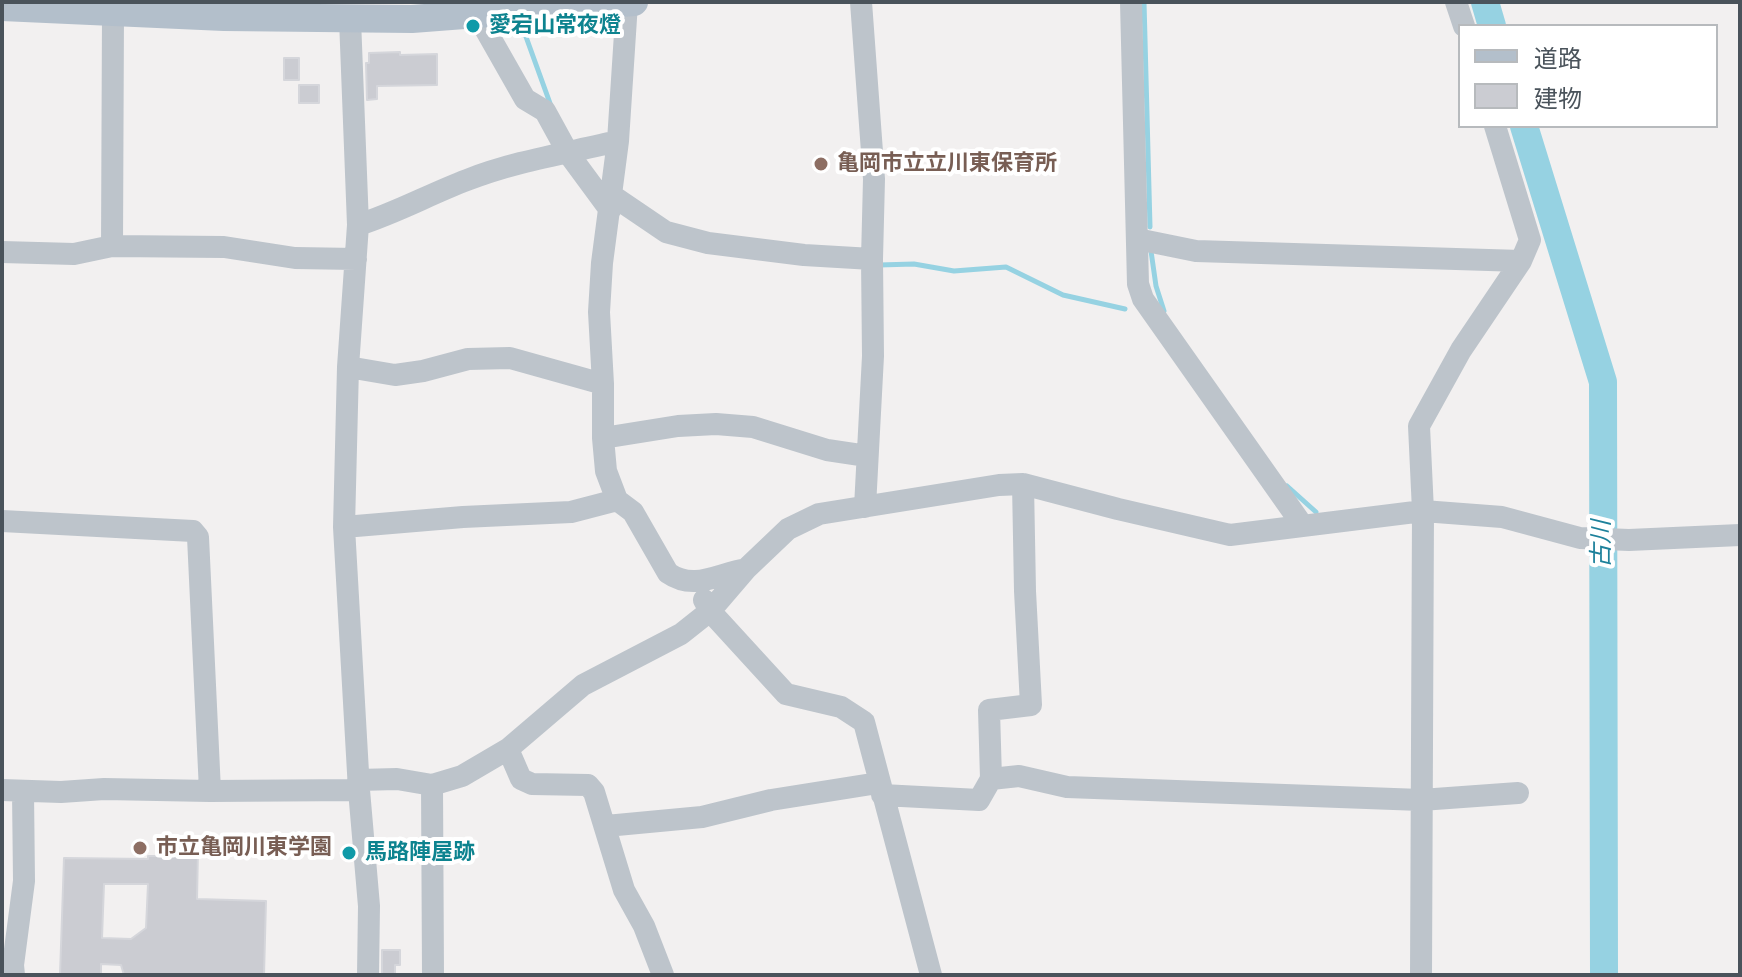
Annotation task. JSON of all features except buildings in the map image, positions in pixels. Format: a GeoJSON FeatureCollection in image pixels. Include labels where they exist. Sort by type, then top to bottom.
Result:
{"type":"FeatureCollection","features":[{"type":"Feature","properties":{"kind":"main road"},"geometry":{"type":"LineString","coordinates":[[2,7],[84,6],[113,12],[222,10],[350,19],[412,19],[473,8],[626,3]]}},
{"type":"Feature","properties":{"kind":"street"},"geometry":{"type":"LineString","coordinates":[[861,2],[874,179],[873,356],[865,507]]}},
{"type":"Feature","properties":{"kind":"street"},"geometry":{"type":"LineString","coordinates":[[1131,2],[1138,284],[1143,299],[1303,526]]}},
{"type":"Feature","properties":{"kind":"street"},"geometry":{"type":"LineString","coordinates":[[1456,2],[1463,24]]}},
{"type":"Feature","properties":{"kind":"street"},"geometry":{"type":"LineString","coordinates":[[626,3],[618,141],[602,263],[599,312],[606,471],[617,500],[633,512],[668,573],[677,580],[694,583],[746,569]]}},
{"type":"Feature","properties":{"kind":"street"},"geometry":{"type":"LineString","coordinates":[[473,8],[525,99],[545,111],[568,153],[610,202],[666,232],[708,243],[804,255],[872,259]]}},
{"type":"Feature","properties":{"kind":"street"},"geometry":{"type":"LineString","coordinates":[[112,246],[113,12]]}},
{"type":"Feature","properties":{"kind":"street"},"geometry":{"type":"LineString","coordinates":[[350,19],[358,225],[348,367],[344,527],[369,906],[368,975]]}},
{"type":"Feature","properties":{"kind":"street"},"geometry":{"type":"LineString","coordinates":[[1421,975],[1423,511],[1419,426],[1461,350],[1521,261],[1530,240],[1496,128]]}},
{"type":"Feature","properties":{"kind":"street"},"geometry":{"type":"LineString","coordinates":[[358,225],[505,167],[618,141]]}},
{"type":"Feature","properties":{"kind":"street"},"geometry":{"type":"LineString","coordinates":[[1137,239],[1196,251],[1521,261]]}},
{"type":"Feature","properties":{"kind":"street"},"geometry":{"type":"LineString","coordinates":[[2,252],[74,254],[112,246],[224,247],[295,258],[356,259]]}},
{"type":"Feature","properties":{"kind":"street"},"geometry":{"type":"LineString","coordinates":[[348,367],[395,375],[468,359],[510,358],[603,384]]}},
{"type":"Feature","properties":{"kind":"street"},"geometry":{"type":"LineString","coordinates":[[603,438],[678,426],[716,424],[753,427],[827,450],[867,456]]}},
{"type":"Feature","properties":{"kind":"street"},"geometry":{"type":"LineString","coordinates":[[606,826],[702,817],[771,800],[880,789],[979,800],[991,779],[989,710],[1031,705],[1023,484]]}},
{"type":"Feature","properties":{"kind":"street"},"geometry":{"type":"LineString","coordinates":[[14,975],[24,881],[13,791],[210,791],[359,785],[397,779],[432,785],[462,776],[508,749],[583,685],[681,634],[710,611],[746,569],[788,529],[819,514],[999,485],[1023,484],[1230,535],[1423,511],[1502,517],[1580,538],[1623,540],[1740,535]]}},
{"type":"Feature","properties":{"kind":"street"},"geometry":{"type":"LineString","coordinates":[[344,527],[571,512],[617,500]]}},
{"type":"Feature","properties":{"kind":"street"},"geometry":{"type":"LineString","coordinates":[[2,521],[193,531],[198,537],[210,791]]}},
{"type":"Feature","properties":{"kind":"street"},"geometry":{"type":"LineString","coordinates":[[694,583],[710,611],[786,694],[841,707],[864,722],[931,975]]}},
{"type":"Feature","properties":{"kind":"street"},"geometry":{"type":"LineString","coordinates":[[508,749],[521,779],[532,784],[588,785],[594,792],[624,890],[644,926],[663,975]]}},
{"type":"Feature","properties":{"kind":"street"},"geometry":{"type":"LineString","coordinates":[[991,779],[1019,776],[1067,787],[1421,800],[1518,793]]}},
{"type":"Feature","properties":{"kind":"street"},"geometry":{"type":"LineString","coordinates":[[432,785],[433,975]]}},
{"type":"Feature","properties":{"kind":"waterway"},"geometry":{"type":"LineString","coordinates":[[1144,2],[1150,227]]}},
{"type":"Feature","properties":{"kind":"waterway","name":"古川"},"geometry":{"type":"LineString","coordinates":[[1485,2],[1491,24]]}},
{"type":"Feature","properties":{"kind":"waterway"},"geometry":{"type":"LineString","coordinates":[[521,23],[551,106]]}},
{"type":"Feature","properties":{"kind":"waterway","name":"古川"},"geometry":{"type":"LineString","coordinates":[[1525,128],[1603,382],[1604,975]]}},
{"type":"Feature","properties":{"kind":"waterway"},"geometry":{"type":"LineString","coordinates":[[1151,251],[1156,286],[1164,311]]}},
{"type":"Feature","properties":{"kind":"waterway"},"geometry":{"type":"LineString","coordinates":[[879,265],[914,264],[954,271],[1006,267],[1063,295],[1125,309]]}},
{"type":"Feature","properties":{"kind":"waterway"},"geometry":{"type":"LineString","coordinates":[[1287,486],[1316,512]]}},
{"type":"Feature","properties":{"kind":"place","name":"愛宕山常夜燈"},"geometry":{"type":"Point","coordinates":[473,26]}},
{"type":"Feature","properties":{"kind":"place","name":"亀岡市立立川東保育所"},"geometry":{"type":"Point","coordinates":[821,164]}},
{"type":"Feature","properties":{"kind":"place","name":"市立亀岡川東学園"},"geometry":{"type":"Point","coordinates":[140,848]}},
{"type":"Feature","properties":{"kind":"place","name":"馬路陣屋跡"},"geometry":{"type":"Point","coordinates":[349,853]}}]}
